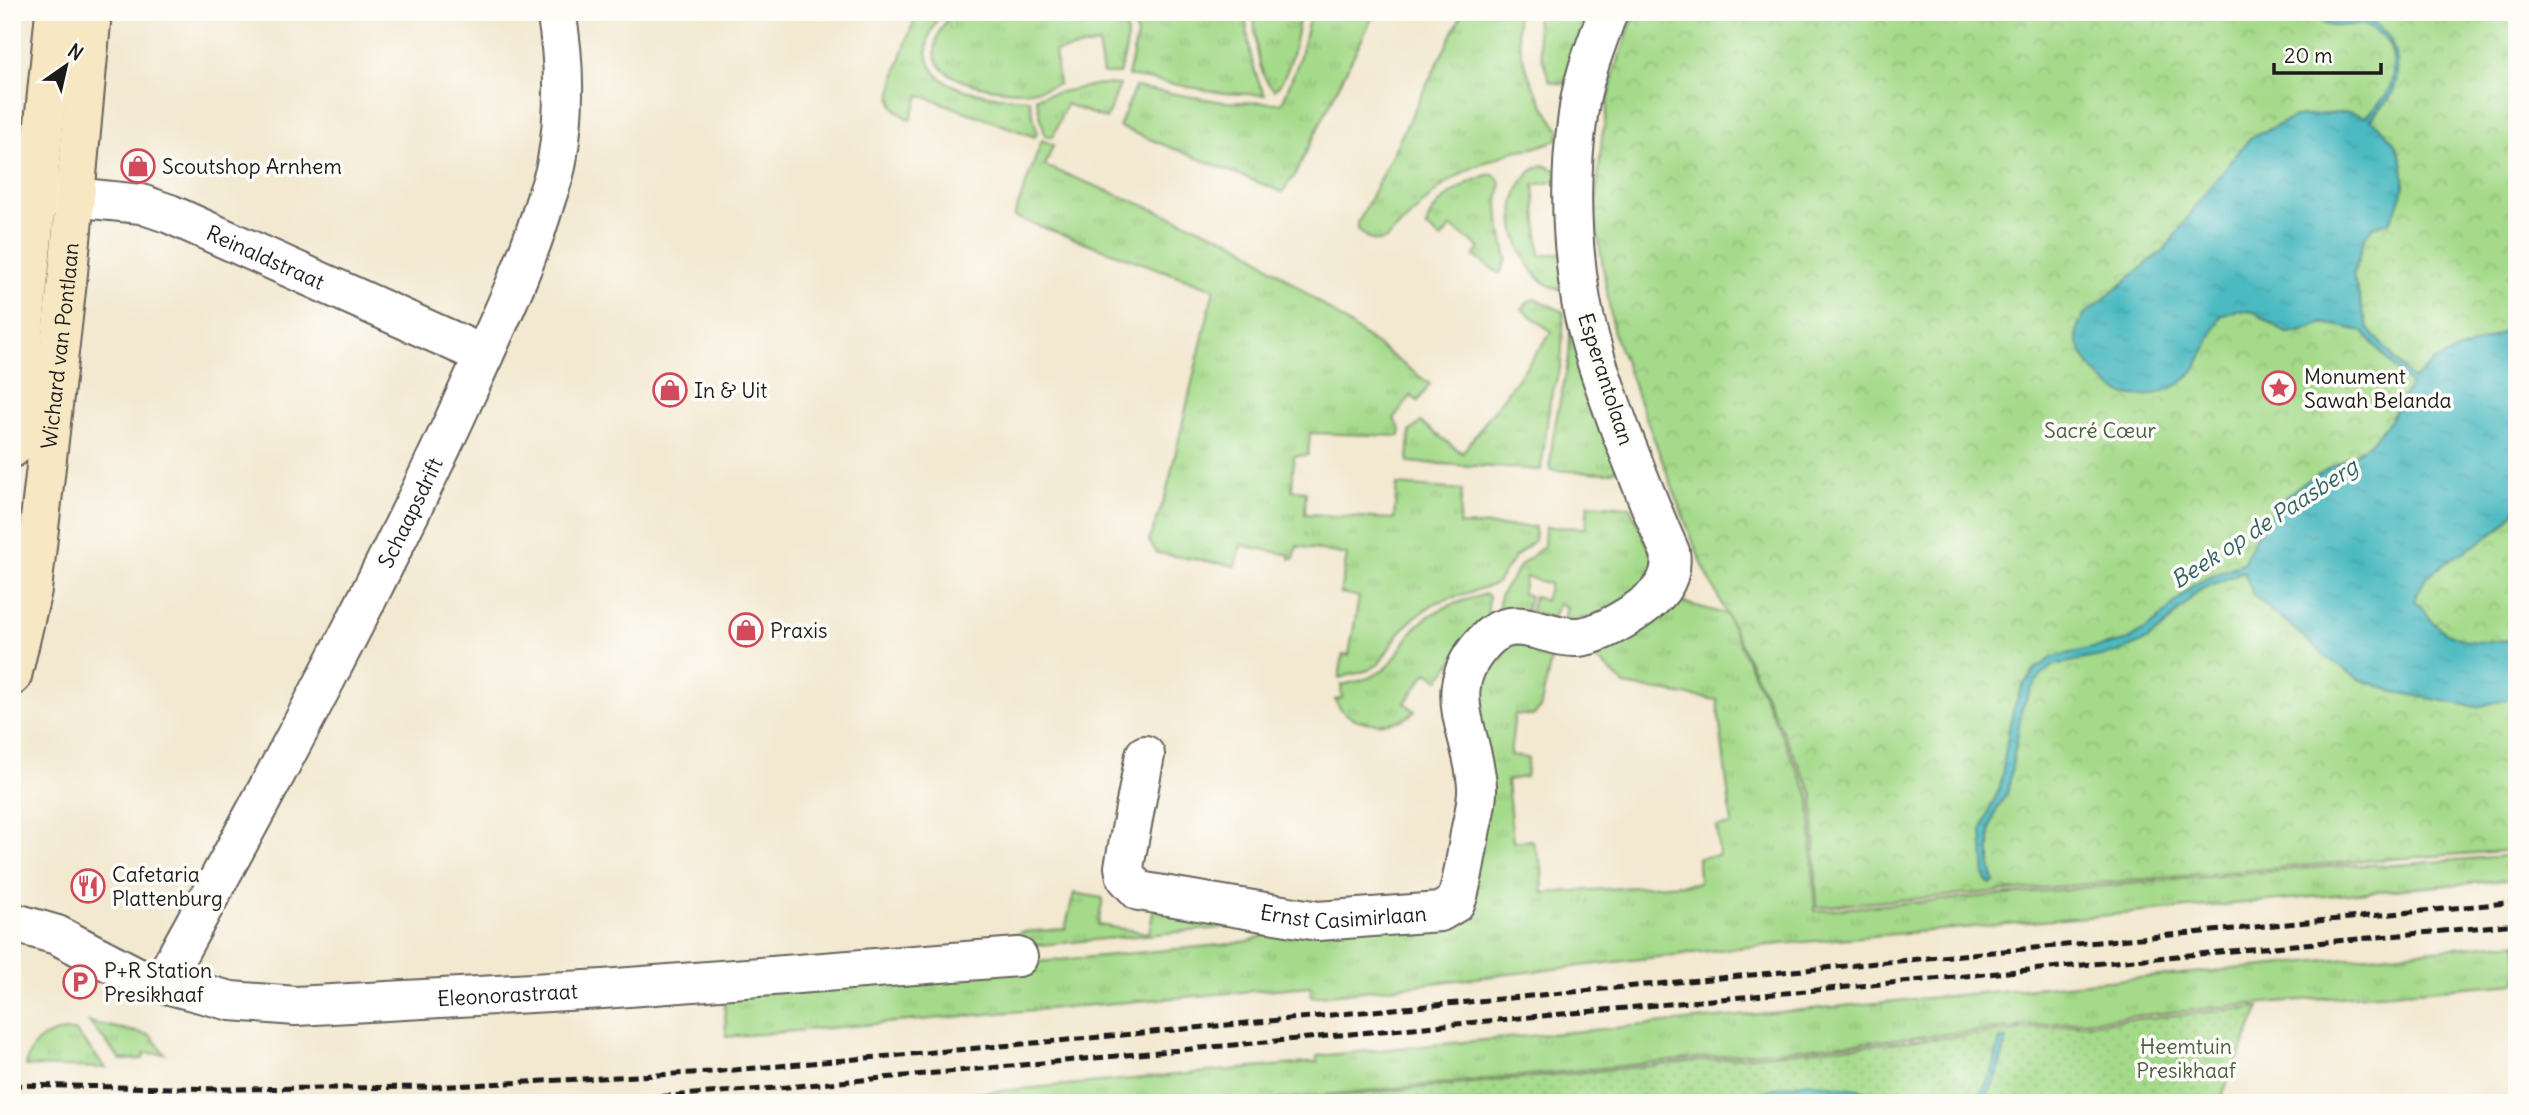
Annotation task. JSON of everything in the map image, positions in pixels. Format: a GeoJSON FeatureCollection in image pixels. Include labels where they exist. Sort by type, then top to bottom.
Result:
{"type":"FeatureCollection","features":[{"type":"Feature","properties":{"kind":"street","name":"Wichard van Pontlaan"},"geometry":{"type":"LineString","coordinates":[[12,677],[32,590],[68,273],[56,195],[55,12]]}},
{"type":"Feature","properties":{"kind":"street","name":"Wichard van Pontlaan"},"geometry":{"type":"LineString","coordinates":[[12,448],[56,195],[92,12]]}},
{"type":"Feature","properties":{"kind":"street","name":"Schaapsdrift"},"geometry":{"type":"LineString","coordinates":[[162,984],[387,559],[426,481],[528,253],[557,163],[562,102],[561,38],[556,12]]}},
{"type":"Feature","properties":{"kind":"street","name":"Esperantolaan"},"geometry":{"type":"LineString","coordinates":[[1608,12],[1592,55],[1577,115],[1572,210],[1575,254],[1581,302],[1592,347],[1642,488],[1670,552],[1669,575]]}},
{"type":"Feature","properties":{"kind":"street","name":"Reinaldstraat"},"geometry":{"type":"LineString","coordinates":[[56,195],[141,204],[170,214],[484,355]]}},
{"type":"Feature","properties":{"kind":"street","name":"Ernst Casimirlaan"},"geometry":{"type":"LineString","coordinates":[[1145,755],[1124,867],[1126,877],[1139,891],[1318,921],[1440,912],[1455,903],[1458,896],[1477,797],[1476,778],[1461,708],[1460,681],[1481,647],[1500,629],[1515,626],[1576,637],[1592,634],[1654,598],[1669,575]]}},
{"type":"Feature","properties":{"kind":"street","name":"Eleonorastraat"},"geometry":{"type":"LineString","coordinates":[[12,922],[57,935],[136,976],[162,984],[231,1002],[296,1006],[603,989],[1018,957]]}},
{"type":"Feature","properties":{"kind":"green space"},"geometry":{"type":"Polygon","coordinates":[[[917,12],[942,12],[928,42],[928,59],[935,72],[962,89],[1029,99],[1037,132],[1035,137],[920,95],[910,120],[896,109],[892,100],[894,82],[917,12]]]}},
{"type":"Feature","properties":{"kind":"green space"},"geometry":{"type":"Polygon","coordinates":[[[954,12],[1123,12],[1127,44],[1119,74],[1103,74],[1098,44],[1055,52],[1059,84],[1027,91],[1002,90],[971,84],[946,71],[938,62],[935,51],[941,30],[954,12]]]}},
{"type":"Feature","properties":{"kind":"green space"},"geometry":{"type":"Polygon","coordinates":[[[1132,12],[1245,12],[1253,66],[1265,95],[1223,93],[1128,76],[1137,36],[1132,12]]]}},
{"type":"Feature","properties":{"kind":"green space"},"geometry":{"type":"Polygon","coordinates":[[[1254,12],[1301,12],[1290,64],[1275,90],[1260,65],[1254,12]]]}},
{"type":"Feature","properties":{"kind":"green space"},"geometry":{"type":"Polygon","coordinates":[[[1311,12],[1375,12],[1295,175],[1282,192],[1119,127],[1135,87],[1223,102],[1282,103],[1298,63],[1311,12]]]}},
{"type":"Feature","properties":{"kind":"green space"},"geometry":{"type":"Polygon","coordinates":[[[1463,12],[1517,12],[1523,60],[1535,90],[1560,131],[1557,140],[1514,151],[1467,170],[1440,188],[1386,239],[1370,240],[1358,229],[1358,223],[1463,12]]]}},
{"type":"Feature","properties":{"kind":"green space"},"geometry":{"type":"Polygon","coordinates":[[[1537,12],[1594,12],[1568,81],[1562,84],[1550,81],[1547,73],[1538,38],[1537,12]]]}},
{"type":"Feature","properties":{"kind":"green space","name":"Sacré Cœur"},"geometry":{"type":"Polygon","coordinates":[[[1635,12],[2507,12],[2517,25],[2517,850],[1817,907],[1813,795],[1699,557],[1614,334],[1595,218],[1602,138],[1613,76],[1635,12]]]}},
{"type":"Feature","properties":{"kind":"green space"},"geometry":{"type":"Polygon","coordinates":[[[1100,84],[1120,85],[1106,119],[1066,104],[1053,137],[1045,135],[1036,97],[1100,84]]]}},
{"type":"Feature","properties":{"kind":"green space"},"geometry":{"type":"Polygon","coordinates":[[[1042,140],[1053,145],[1045,166],[1238,243],[1430,384],[1418,401],[1411,396],[1394,419],[1401,430],[1400,436],[1310,433],[1308,455],[1294,456],[1292,490],[1306,491],[1305,514],[1394,519],[1397,485],[1462,490],[1459,525],[1535,527],[1534,541],[1515,557],[1496,584],[1435,603],[1399,633],[1379,664],[1369,670],[1339,678],[1343,654],[1349,655],[1359,597],[1340,593],[1347,555],[1297,546],[1294,559],[1290,559],[1290,555],[1241,545],[1236,566],[1157,553],[1149,541],[1166,494],[1214,289],[1014,217],[1042,140]]]}},
{"type":"Feature","properties":{"kind":"green space"},"geometry":{"type":"Polygon","coordinates":[[[1543,165],[1558,171],[1558,181],[1534,185],[1540,256],[1566,252],[1563,290],[1547,284],[1533,271],[1522,254],[1515,233],[1513,213],[1517,193],[1526,176],[1543,165]]]}},
{"type":"Feature","properties":{"kind":"green space"},"geometry":{"type":"Polygon","coordinates":[[[1487,175],[1495,175],[1501,183],[1499,221],[1507,259],[1500,274],[1474,256],[1480,248],[1451,227],[1441,239],[1426,227],[1434,209],[1441,202],[1459,188],[1487,175]]]}},
{"type":"Feature","properties":{"kind":"green space"},"geometry":{"type":"Polygon","coordinates":[[[1534,299],[1564,312],[1561,365],[1550,401],[1541,470],[1408,462],[1410,432],[1421,422],[1462,453],[1552,332],[1522,309],[1534,299]]]}},
{"type":"Feature","properties":{"kind":"green space"},"geometry":{"type":"Polygon","coordinates":[[[1570,314],[1619,466],[1614,471],[1606,473],[1550,470],[1554,432],[1569,354],[1570,314]]]}},
{"type":"Feature","properties":{"kind":"green space"},"geometry":{"type":"Polygon","coordinates":[[[1588,504],[1630,507],[1655,561],[1641,590],[1598,617],[1564,620],[1567,607],[1558,604],[1553,618],[1530,612],[1534,597],[1545,600],[1550,584],[1526,577],[1522,593],[1530,596],[1526,611],[1498,613],[1500,595],[1521,565],[1544,546],[1545,527],[1586,528],[1588,504]]]}},
{"type":"Feature","properties":{"kind":"green space"},"geometry":{"type":"Polygon","coordinates":[[[1486,594],[1489,596],[1487,619],[1474,632],[1439,680],[1427,672],[1405,703],[1415,711],[1396,722],[1372,723],[1360,721],[1341,709],[1335,700],[1342,698],[1341,685],[1363,680],[1382,671],[1414,629],[1425,619],[1450,605],[1486,594]]]}},
{"type":"Feature","properties":{"kind":"green space"},"geometry":{"type":"Polygon","coordinates":[[[1678,601],[1726,614],[1810,797],[1815,911],[2346,865],[2395,865],[2517,855],[2517,879],[1736,948],[1312,997],[1310,986],[726,1037],[724,991],[1231,944],[1280,930],[1462,922],[1469,914],[1477,684],[1505,643],[1554,647],[1540,709],[1533,716],[1515,714],[1510,755],[1528,758],[1526,777],[1507,780],[1513,842],[1532,840],[1542,866],[1543,893],[1699,883],[1698,858],[1719,855],[1717,827],[1732,825],[1717,700],[1624,685],[1603,664],[1588,655],[1678,601]]]}},
{"type":"Feature","properties":{"kind":"green space"},"geometry":{"type":"Polygon","coordinates":[[[1074,893],[1103,898],[1098,925],[1149,933],[1154,907],[1230,925],[1019,947],[1013,938],[1020,932],[1065,929],[1074,893]]]}},
{"type":"Feature","properties":{"kind":"green space"},"geometry":{"type":"Polygon","coordinates":[[[2517,942],[2517,983],[2265,1003],[1242,1103],[870,1103],[1317,1062],[1317,1056],[2517,942]]]}},
{"type":"Feature","properties":{"kind":"green space","name":"Heemtuin Presikhaaf"},"geometry":{"type":"Polygon","coordinates":[[[2260,1007],[2219,1103],[1264,1103],[2260,1007]]]}},
{"type":"Feature","properties":{"kind":"green space"},"geometry":{"type":"Polygon","coordinates":[[[89,1022],[150,1035],[165,1054],[144,1053],[143,1059],[121,1060],[89,1022]]]}},
{"type":"Feature","properties":{"kind":"green space"},"geometry":{"type":"Polygon","coordinates":[[[75,1031],[106,1068],[26,1066],[30,1052],[39,1041],[50,1034],[75,1031]]]}},
{"type":"Feature","properties":{"kind":"water","name":"Beek op de Paasberg"},"geometry":{"type":"Polygon","coordinates":[[[2311,12],[2317,12],[2333,21],[2362,19],[2373,23],[2388,37],[2396,57],[2394,90],[2387,102],[2370,119],[2379,125],[2398,149],[2403,169],[2403,191],[2389,222],[2373,227],[2365,237],[2353,275],[2368,328],[2413,380],[2434,361],[2517,326],[2517,506],[2500,528],[2427,577],[2415,601],[2437,626],[2456,637],[2475,642],[2517,639],[2517,697],[2476,707],[2395,692],[2359,679],[2326,657],[2271,611],[2252,593],[2244,571],[2198,591],[2162,629],[2145,641],[2116,653],[2054,665],[2042,674],[2022,708],[2008,791],[1994,815],[1990,831],[1990,859],[1994,882],[1990,884],[1985,879],[1982,831],[2000,788],[2014,707],[2023,685],[2036,669],[2053,657],[2129,640],[2156,622],[2193,585],[2244,562],[2257,533],[2272,510],[2305,482],[2370,443],[2387,423],[2410,385],[2362,331],[2324,323],[2300,332],[2286,333],[2254,312],[2237,310],[2221,316],[2199,362],[2187,378],[2167,390],[2147,396],[2127,395],[2110,386],[2093,369],[2077,339],[2078,328],[2084,315],[2166,248],[2206,192],[2250,138],[2295,117],[2350,112],[2365,117],[2385,97],[2391,84],[2393,60],[2385,39],[2362,24],[2340,26],[2323,23],[2311,12]]]}},
{"type":"Feature","properties":{"kind":"water"},"geometry":{"type":"Polygon","coordinates":[[[2000,1039],[2007,1039],[1997,1076],[1983,1103],[1975,1103],[1991,1074],[2000,1039]]]}},
{"type":"Feature","properties":{"kind":"water"},"geometry":{"type":"Polygon","coordinates":[[[1808,1082],[1923,1103],[1736,1103],[1772,1089],[1808,1082]]]}},
{"type":"Feature","properties":{"kind":"railway"},"geometry":{"type":"LineString","coordinates":[[12,1085],[227,1089],[433,1087],[711,1072],[2517,902]]}},
{"type":"Feature","properties":{"kind":"railway"},"geometry":{"type":"LineString","coordinates":[[571,1103],[777,1088],[2517,924]]}},
{"type":"Feature","properties":{"kind":"place","name":"Scoutshop Arnhem"},"geometry":{"type":"Point","coordinates":[138,166]}},
{"type":"Feature","properties":{"kind":"place","name":"Monument Sawah Belanda"},"geometry":{"type":"Point","coordinates":[2279,388]}},
{"type":"Feature","properties":{"kind":"place","name":"In & Uit"},"geometry":{"type":"Point","coordinates":[670,390]}},
{"type":"Feature","properties":{"kind":"place","name":"Praxis"},"geometry":{"type":"Point","coordinates":[746,630]}},
{"type":"Feature","properties":{"kind":"place","name":"Cafetaria Plattenburg"},"geometry":{"type":"Point","coordinates":[88,886]}},
{"type":"Feature","properties":{"kind":"place","name":"P+R Station Presikhaaf"},"geometry":{"type":"Point","coordinates":[80,982]}}]}
